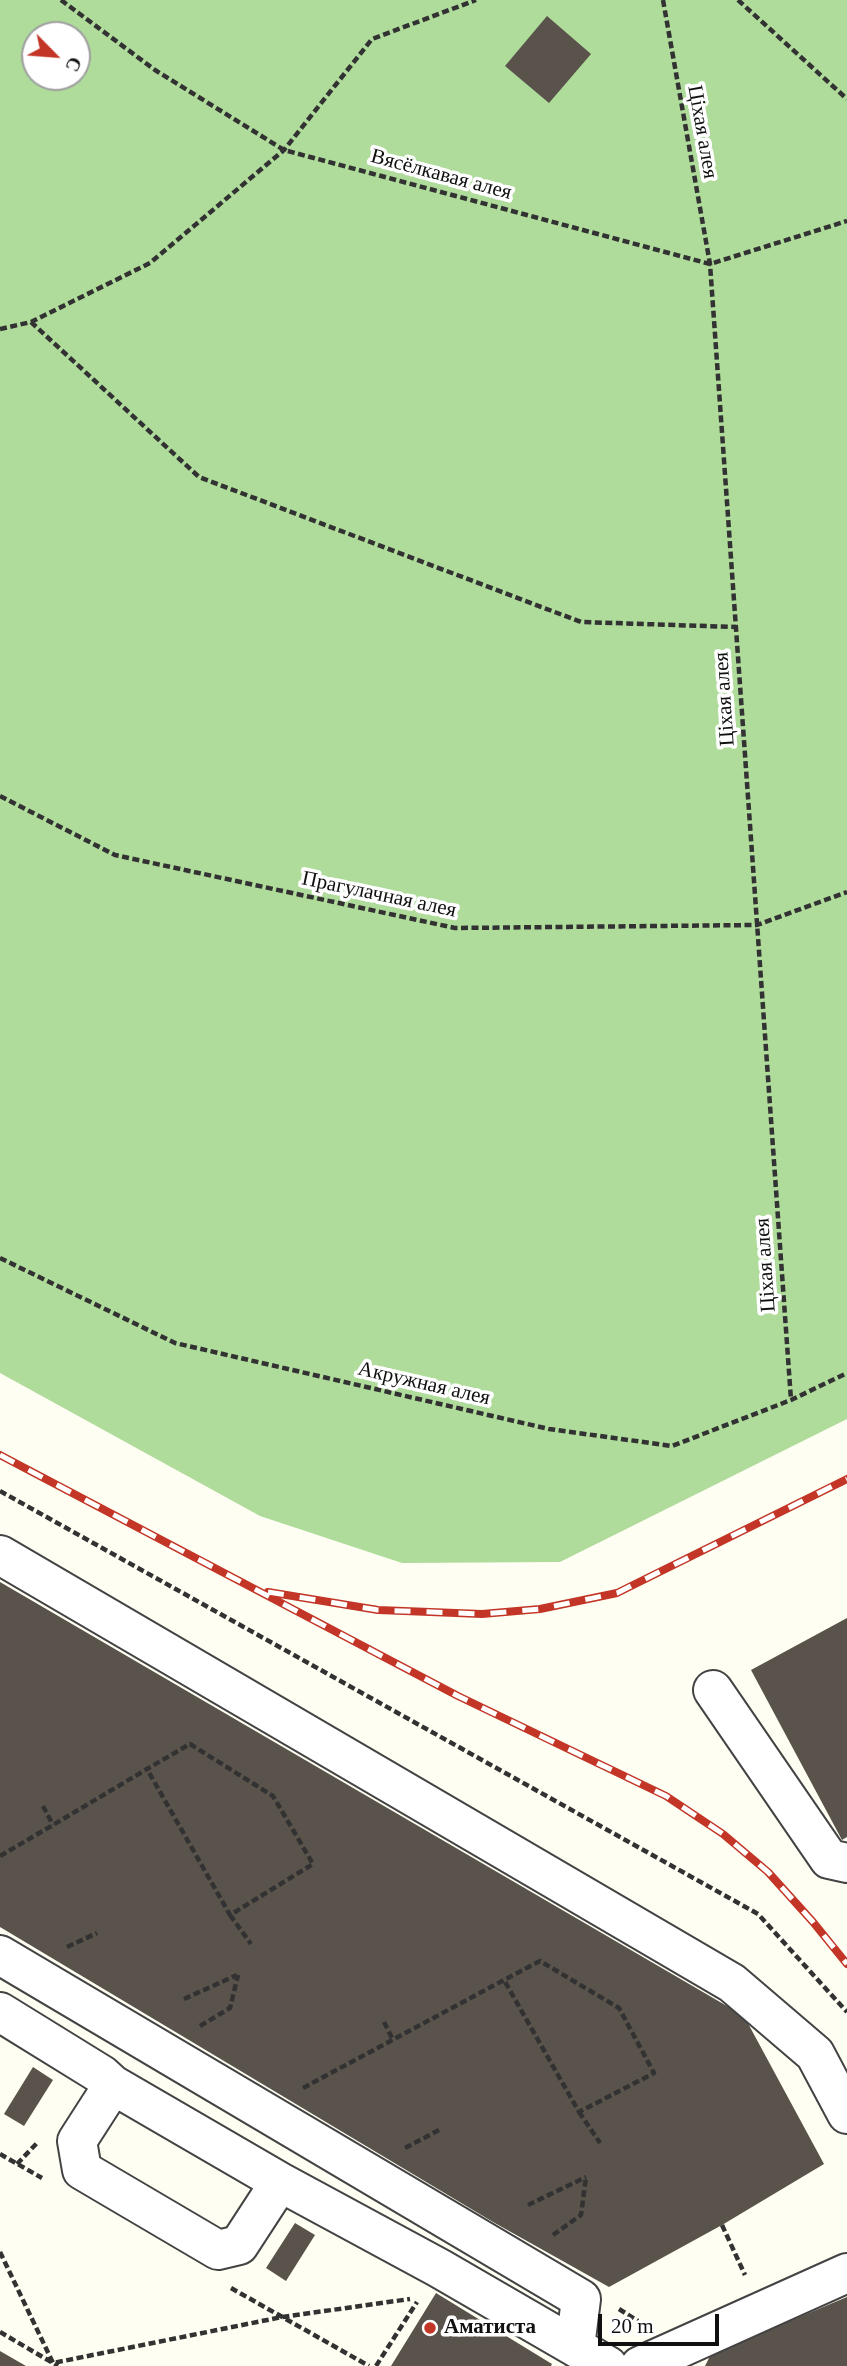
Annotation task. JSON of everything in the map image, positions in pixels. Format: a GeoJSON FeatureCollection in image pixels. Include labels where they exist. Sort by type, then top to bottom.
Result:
{"type":"FeatureCollection","features":[{"type":"Feature","properties":{"kind":"lane"},"geometry":{"type":"LineString","coordinates":[[0,1555],[732,1983],[815,2054],[847,2114]]}},
{"type":"Feature","properties":{"kind":"lane"},"geometry":{"type":"LineString","coordinates":[[713,1690],[830,1859],[847,1863]]}},
{"type":"Feature","properties":{"kind":"lane"},"geometry":{"type":"LineString","coordinates":[[0,1955],[52,1964],[581,2299],[575,2347]]}},
{"type":"Feature","properties":{"kind":"lane"},"geometry":{"type":"LineString","coordinates":[[52,1964],[9,2017],[102,2075],[113,2085],[608,2366]]}},
{"type":"Feature","properties":{"kind":"lane"},"geometry":{"type":"LineString","coordinates":[[113,2085],[77,2141],[82,2170],[218,2250],[239,2245],[280,2182]]}},
{"type":"Feature","properties":{"kind":"lane"},"geometry":{"type":"LineString","coordinates":[[640,2366],[847,2273]]}},
{"type":"Feature","properties":{"kind":"path","name":"Вясёлкавая алея"},"geometry":{"type":"LineString","coordinates":[[61,0],[155,69],[284,149],[710,264]]}},
{"type":"Feature","properties":{"kind":"path"},"geometry":{"type":"LineString","coordinates":[[0,329],[31,322],[150,262],[284,149],[372,38],[475,0]]}},
{"type":"Feature","properties":{"kind":"path","name":"Ціхая алея"},"geometry":{"type":"LineString","coordinates":[[663,0],[710,264],[791,1400]]}},
{"type":"Feature","properties":{"kind":"path"},"geometry":{"type":"LineString","coordinates":[[738,0],[847,99]]}},
{"type":"Feature","properties":{"kind":"path"},"geometry":{"type":"LineString","coordinates":[[710,264],[847,220]]}},
{"type":"Feature","properties":{"kind":"path"},"geometry":{"type":"LineString","coordinates":[[31,322],[199,477],[581,622],[736,627]]}},
{"type":"Feature","properties":{"kind":"path","name":"Прагулачная алея"},"geometry":{"type":"LineString","coordinates":[[0,796],[114,855],[455,928],[757,925],[847,892]]}},
{"type":"Feature","properties":{"kind":"path","name":"Акружная алея"},"geometry":{"type":"LineString","coordinates":[[0,1258],[174,1343],[549,1429],[672,1446],[791,1400],[847,1373]]}},
{"type":"Feature","properties":{"kind":"path"},"geometry":{"type":"LineString","coordinates":[[0,1491],[758,1914],[847,2012]]}},
{"type":"Feature","properties":{"kind":"path"},"geometry":{"type":"LineString","coordinates":[[0,1856],[190,1744],[273,1796],[313,1864],[230,1915]]}},
{"type":"Feature","properties":{"kind":"path"},"geometry":{"type":"LineString","coordinates":[[147,1769],[230,1915],[251,1944]]}},
{"type":"Feature","properties":{"kind":"path"},"geometry":{"type":"LineString","coordinates":[[43,1806],[53,1825]]}},
{"type":"Feature","properties":{"kind":"path"},"geometry":{"type":"LineString","coordinates":[[52,1964],[97,1933]]}},
{"type":"Feature","properties":{"kind":"path"},"geometry":{"type":"LineString","coordinates":[[299,2090],[540,1961],[619,2008],[654,2073],[579,2112]]}},
{"type":"Feature","properties":{"kind":"path"},"geometry":{"type":"LineString","coordinates":[[184,1999],[238,1975],[230,2008],[196,2028]]}},
{"type":"Feature","properties":{"kind":"path"},"geometry":{"type":"LineString","coordinates":[[504,1980],[579,2112],[600,2143]]}},
{"type":"Feature","properties":{"kind":"path"},"geometry":{"type":"LineString","coordinates":[[384,2022],[393,2040]]}},
{"type":"Feature","properties":{"kind":"path"},"geometry":{"type":"LineString","coordinates":[[400,2151],[441,2129]]}},
{"type":"Feature","properties":{"kind":"path"},"geometry":{"type":"LineString","coordinates":[[528,2205],[586,2177]]}},
{"type":"Feature","properties":{"kind":"path"},"geometry":{"type":"LineString","coordinates":[[722,2225],[747,2279]]}},
{"type":"Feature","properties":{"kind":"path"},"geometry":{"type":"LineString","coordinates":[[0,2252],[54,2365]]}},
{"type":"Feature","properties":{"kind":"path"},"geometry":{"type":"LineString","coordinates":[[0,2332],[54,2365],[282,2317],[421,2297],[376,2366]]}},
{"type":"Feature","properties":{"kind":"green space"},"geometry":{"type":"Polygon","coordinates":[[[0,0],[847,0],[847,1419],[560,1562],[402,1563],[260,1516],[0,1373],[0,0]]]}},
{"type":"Feature","properties":{"kind":"building"},"geometry":{"type":"Polygon","coordinates":[[[547,16],[591,54],[549,103],[505,66],[547,16]]]}},
{"type":"Feature","properties":{"kind":"building"},"geometry":{"type":"Polygon","coordinates":[[[0,1582],[744,2016],[824,2164],[722,2225],[609,2287],[493,2222],[0,1927],[0,1582]]]}},
{"type":"Feature","properties":{"kind":"building"},"geometry":{"type":"Polygon","coordinates":[[[847,1618],[847,1837],[842,1840],[751,1670],[847,1618]]]}},
{"type":"Feature","properties":{"kind":"building"},"geometry":{"type":"Polygon","coordinates":[[[33,2067],[53,2080],[24,2126],[4,2114],[33,2067]]]}},
{"type":"Feature","properties":{"kind":"building"},"geometry":{"type":"Polygon","coordinates":[[[295,2223],[315,2235],[286,2281],[266,2268],[295,2223]]]}},
{"type":"Feature","properties":{"kind":"building"},"geometry":{"type":"Polygon","coordinates":[[[436,2293],[552,2364],[551,2366],[391,2366],[436,2293]]]}},
{"type":"Feature","properties":{"kind":"building"},"geometry":{"type":"Polygon","coordinates":[[[847,2297],[847,2366],[705,2366],[711,2354],[847,2297]]]}},
{"type":"Feature","properties":{"kind":"building"},"geometry":{"type":"Polygon","coordinates":[[[0,2351],[26,2366],[0,2366],[0,2351]]]}},
{"type":"Feature","properties":{"kind":"railway"},"geometry":{"type":"LineString","coordinates":[[0,1455],[458,1696],[666,1796],[723,1834],[768,1872],[847,1964]]}},
{"type":"Feature","properties":{"kind":"railway"},"geometry":{"type":"LineString","coordinates":[[268,1592],[378,1610],[482,1614],[540,1609],[617,1593],[847,1479]]}},
{"type":"Feature","properties":{"kind":"place","name":"Аматиста"},"geometry":{"type":"Point","coordinates":[430,2328]}}]}
